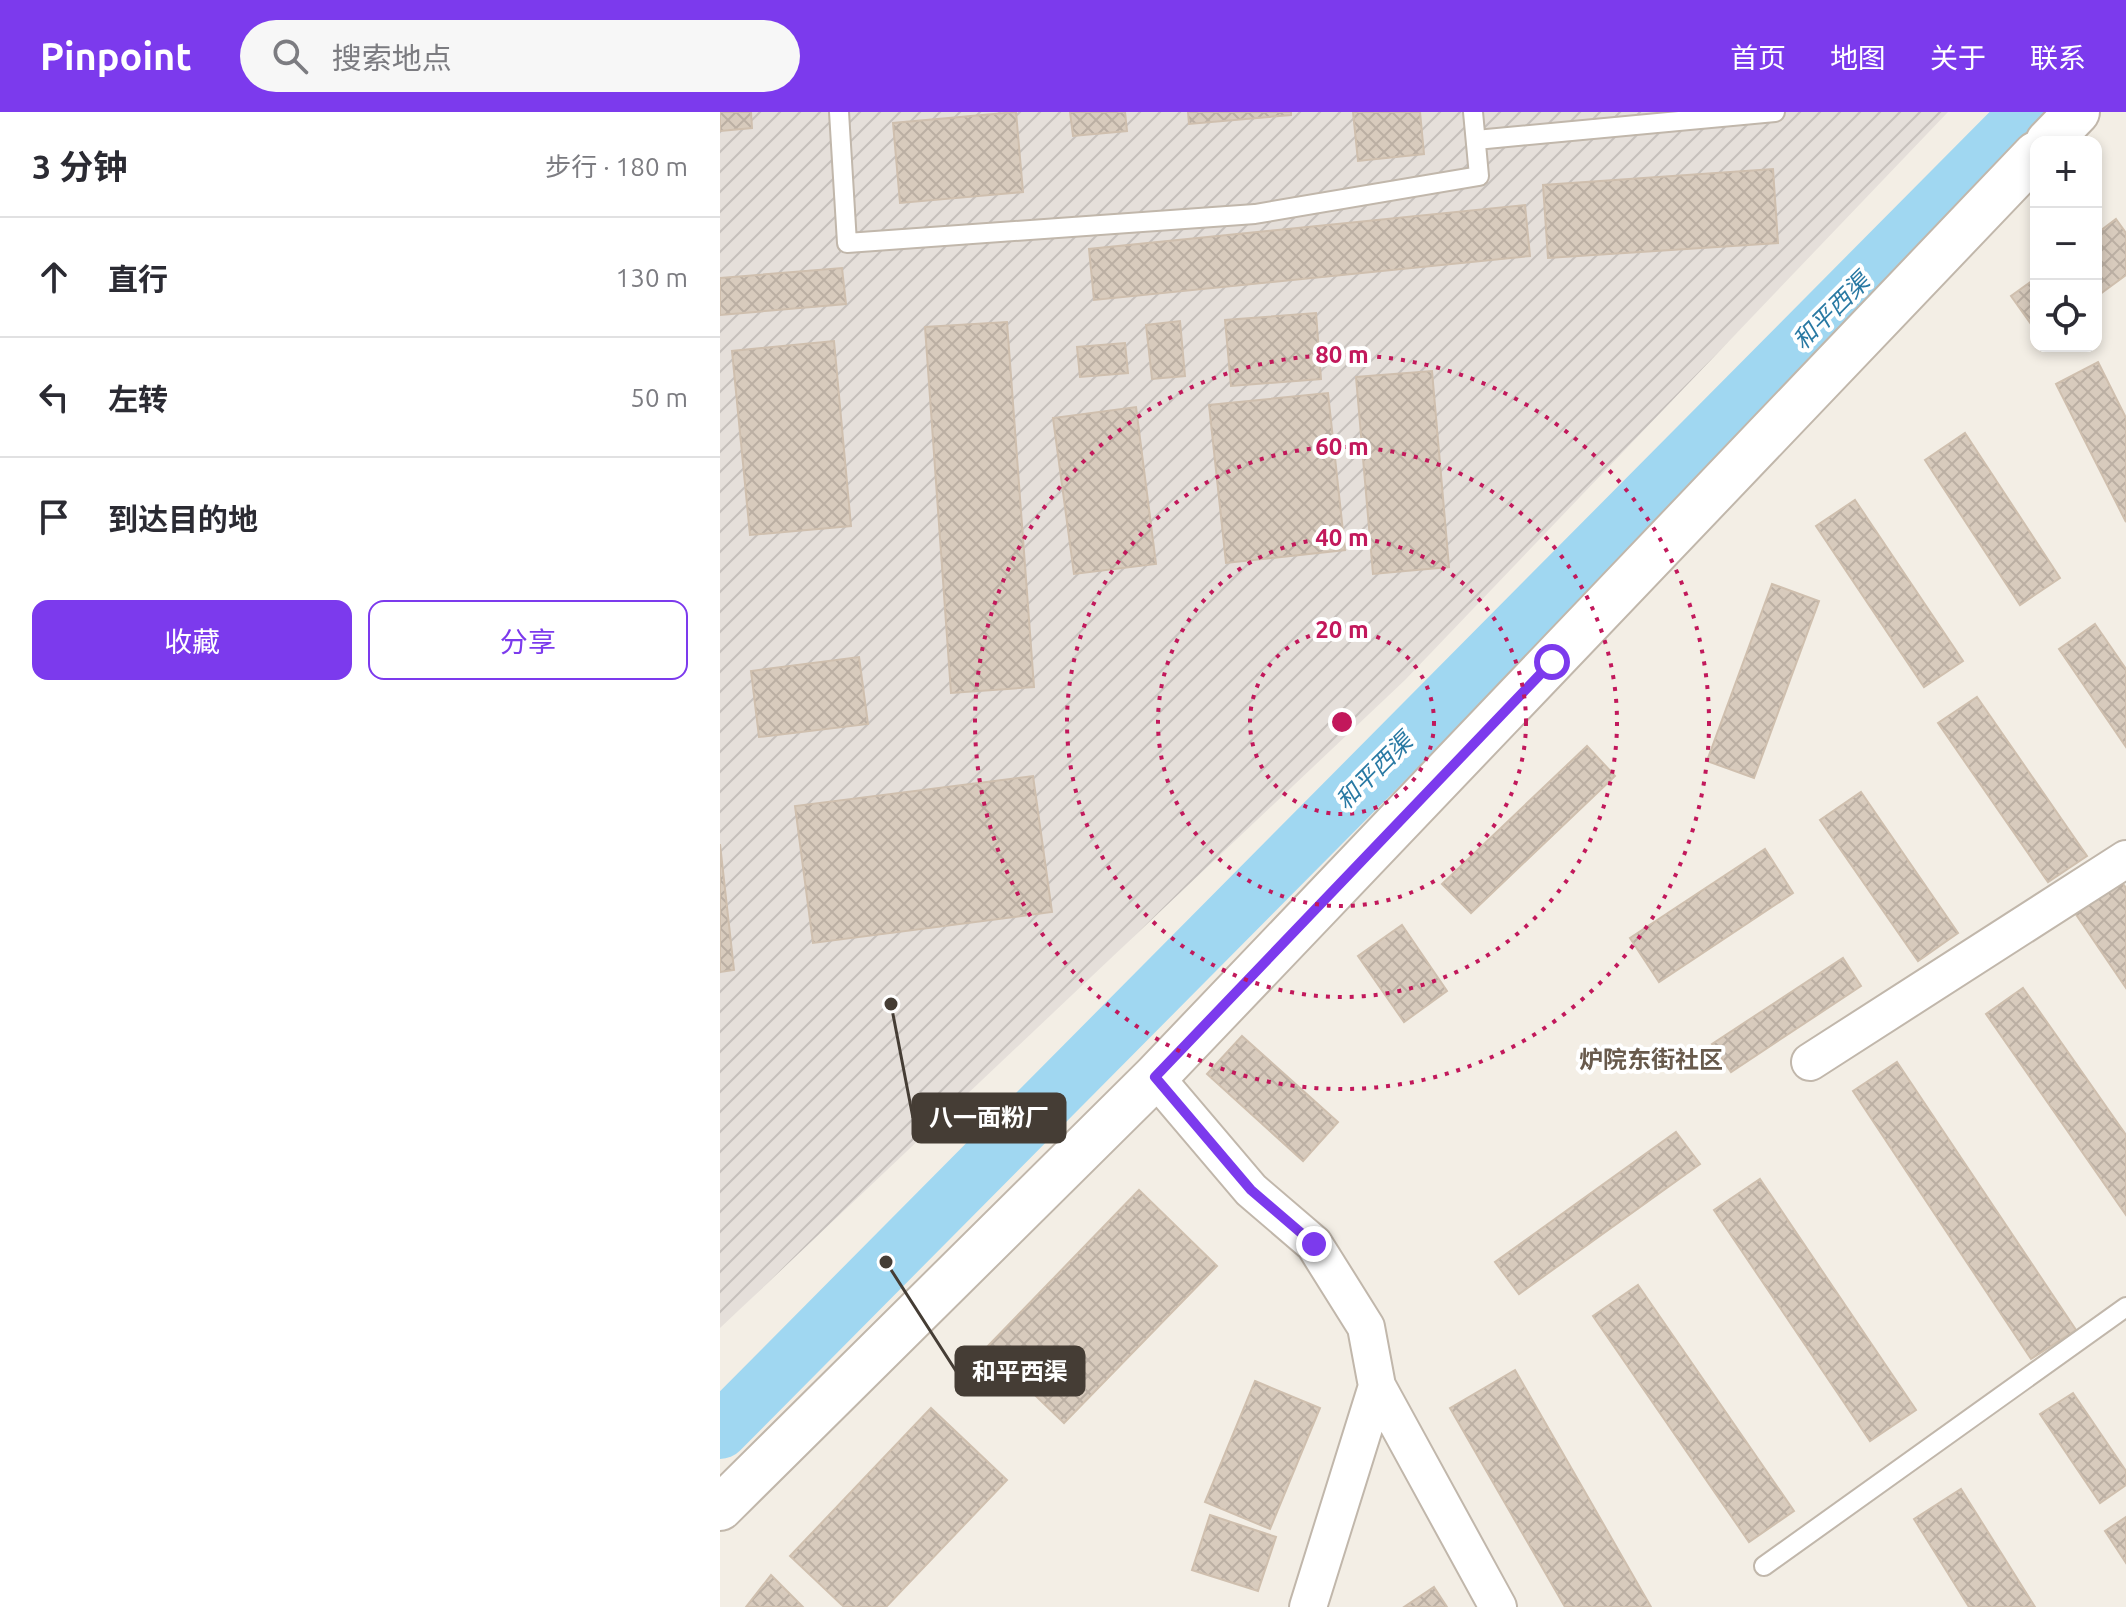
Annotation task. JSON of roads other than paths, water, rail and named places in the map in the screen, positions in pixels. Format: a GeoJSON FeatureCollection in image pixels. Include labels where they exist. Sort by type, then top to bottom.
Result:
{"type":"FeatureCollection","features":[{"type":"Feature","properties":{"kind":"street"},"geometry":{"type":"LineString","coordinates":[[2054,136],[2077,112]]}},
{"type":"Feature","properties":{"kind":"street"},"geometry":{"type":"LineString","coordinates":[[720,1508],[1155,1077],[2030,160]]}},
{"type":"Feature","properties":{"kind":"street"},"geometry":{"type":"LineString","coordinates":[[1810,1062],[2126,859]]}},
{"type":"Feature","properties":{"kind":"street"},"geometry":{"type":"LineString","coordinates":[[1155,1077],[1251,1190],[1314,1244],[1366,1327],[1377,1386],[1498,1607]]}},
{"type":"Feature","properties":{"kind":"street"},"geometry":{"type":"LineString","coordinates":[[1308,1607],[1377,1386]]}},
{"type":"Feature","properties":{"kind":"lane"},"geometry":{"type":"LineString","coordinates":[[839,112],[847,243],[1255,214],[1479,176],[1473,112]]}},
{"type":"Feature","properties":{"kind":"lane"},"geometry":{"type":"LineString","coordinates":[[1476,140],[1775,112]]}},
{"type":"Feature","properties":{"kind":"lane"},"geometry":{"type":"LineString","coordinates":[[1764,1566],[2126,1307]]}},
{"type":"Feature","properties":{"kind":"waterway","name":"和平西渠"},"geometry":{"type":"LineString","coordinates":[[720,1431],[2029,112]]}},
{"type":"Feature","properties":{"kind":"place","name":"八一面粉厂"},"geometry":{"type":"Point","coordinates":[891,1004]}},
{"type":"Feature","properties":{"kind":"place","name":"和平西渠"},"geometry":{"type":"Point","coordinates":[886,1262]}},
{"type":"Feature","properties":{"kind":"district","name":"炉院东街社区"},"geometry":{"type":"Point","coordinates":[1651,1059]}}]}
